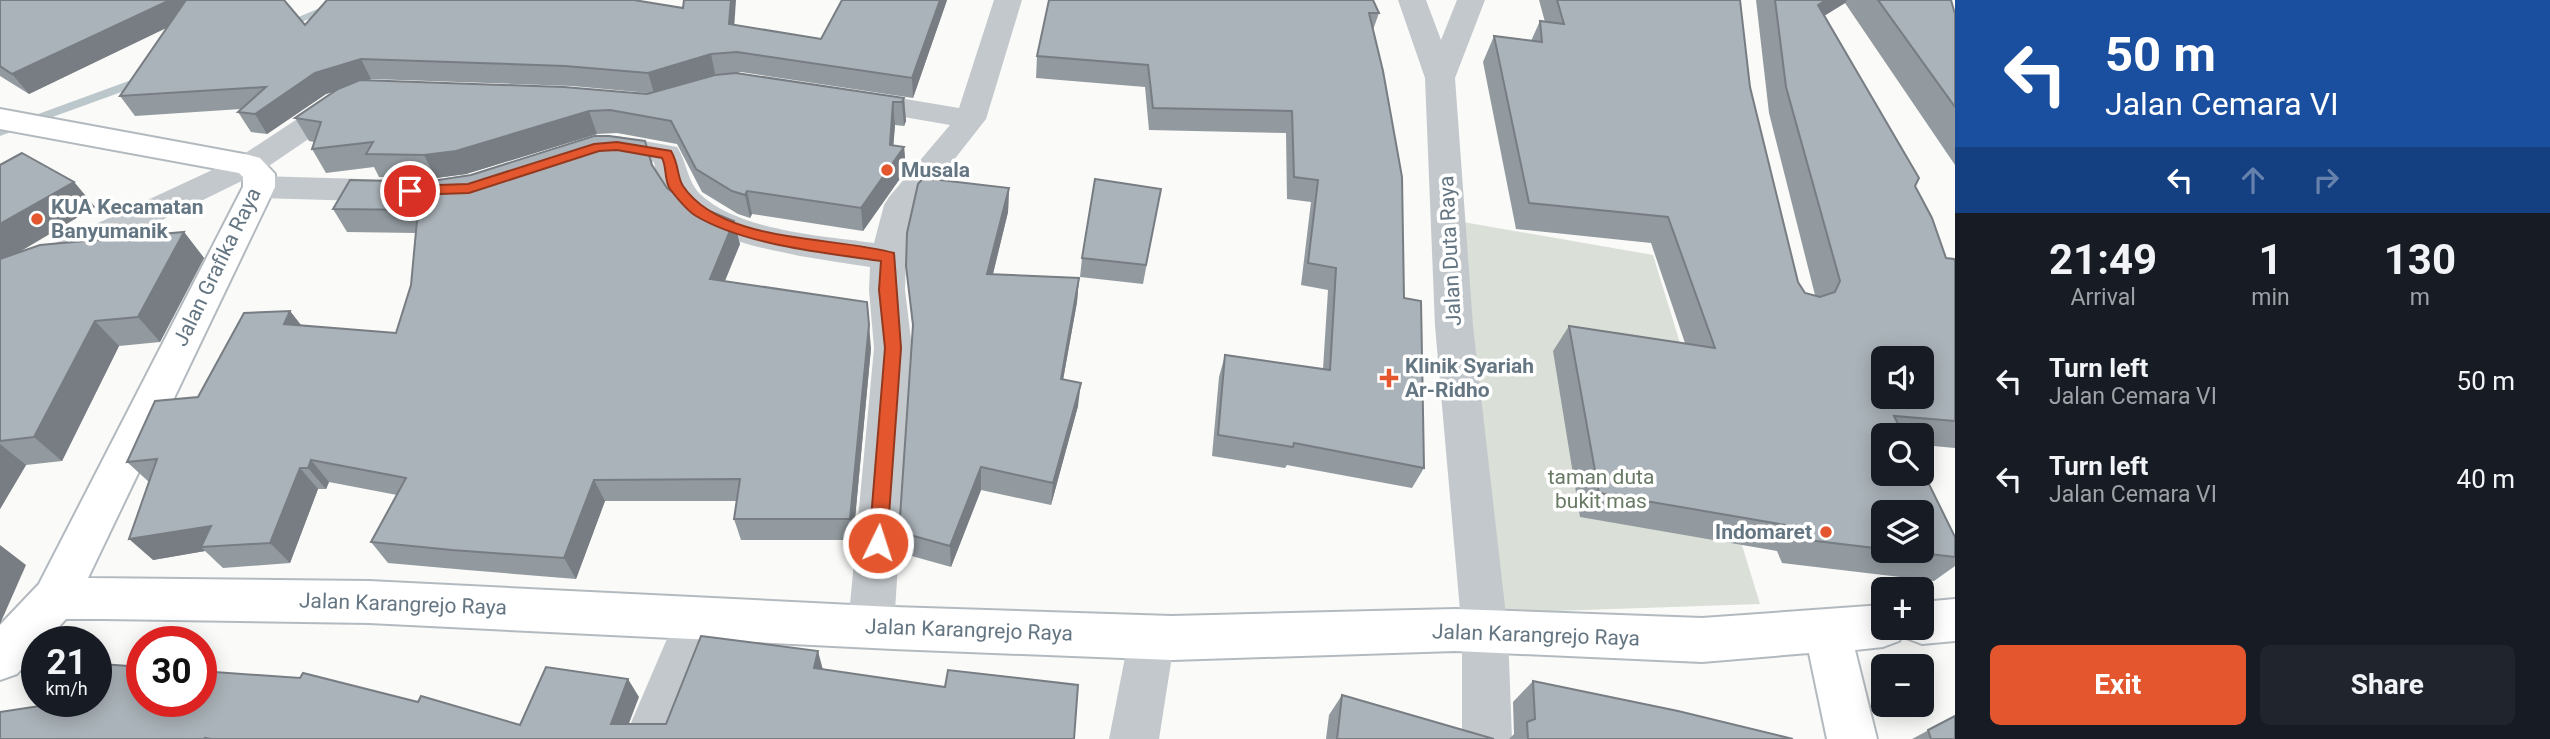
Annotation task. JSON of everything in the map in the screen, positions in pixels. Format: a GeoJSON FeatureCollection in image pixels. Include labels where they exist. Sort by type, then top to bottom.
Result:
{"type":"FeatureCollection","features":[{"type":"Feature","properties":{"kind":"main road","name":"Jalan Grafika Raya"},"geometry":{"type":"LineString","coordinates":[[0,119],[66,131],[254,176],[55,599],[0,658]]}},
{"type":"Feature","properties":{"kind":"main road","name":"Jalan Karangrejo Raya"},"geometry":{"type":"LineString","coordinates":[[55,599],[369,602],[647,614],[698,619],[1152,637],[1455,630],[1702,640],[1871,627]]}},
{"type":"Feature","properties":{"kind":"main road"},"geometry":{"type":"LineString","coordinates":[[1934,622],[1955,620]]}},
{"type":"Feature","properties":{"kind":"main road"},"geometry":{"type":"LineString","coordinates":[[1827,630],[1852,739]]}},
{"type":"Feature","properties":{"kind":"street"},"geometry":{"type":"LineString","coordinates":[[871,626],[893,348],[887,290],[888,257],[901,205],[971,119],[1008,0]]}},
{"type":"Feature","properties":{"kind":"street","name":"Jalan Duta Raya"},"geometry":{"type":"LineString","coordinates":[[1412,0],[1440,78],[1454,326],[1485,633],[1488,739]]}},
{"type":"Feature","properties":{"kind":"street","name":"Jalan Duta Raya"},"geometry":{"type":"LineString","coordinates":[[1440,78],[1471,0]]}},
{"type":"Feature","properties":{"kind":"street"},"geometry":{"type":"LineString","coordinates":[[0,277],[54,258],[254,176],[338,103],[371,91]]}},
{"type":"Feature","properties":{"kind":"street"},"geometry":{"type":"LineString","coordinates":[[822,95],[971,119]]}},
{"type":"Feature","properties":{"kind":"street"},"geometry":{"type":"LineString","coordinates":[[564,159],[598,147],[617,146],[666,154],[672,163],[674,184],[700,212],[734,226],[790,243],[888,257]]}},
{"type":"Feature","properties":{"kind":"street"},"geometry":{"type":"LineString","coordinates":[[254,176],[423,191]]}},
{"type":"Feature","properties":{"kind":"street"},"geometry":{"type":"LineString","coordinates":[[649,739],[698,619]]}},
{"type":"Feature","properties":{"kind":"street"},"geometry":{"type":"LineString","coordinates":[[1134,739],[1152,637]]}},
{"type":"Feature","properties":{"kind":"green space","name":"taman duta bukit mas"},"geometry":{"type":"Polygon","coordinates":[[[1457,221],[1653,255],[1760,604],[1495,613],[1457,221]]]}},
{"type":"Feature","properties":{"kind":"building"},"geometry":{"type":"Polygon","coordinates":[[[0,0],[170,0],[12,74],[0,66],[0,0]]]}},
{"type":"Feature","properties":{"kind":"building"},"geometry":{"type":"Polygon","coordinates":[[[186,0],[284,0],[305,25],[327,0],[634,0],[683,8],[684,0],[731,0],[729,24],[821,39],[842,0],[940,0],[912,78],[737,52],[711,54],[648,73],[565,66],[361,59],[315,73],[255,114],[238,112],[266,87],[120,96],[186,0]]]}},
{"type":"Feature","properties":{"kind":"building"},"geometry":{"type":"Polygon","coordinates":[[[1049,0],[1373,0],[1379,13],[1369,13],[1383,71],[1402,177],[1404,298],[1421,301],[1424,468],[1294,443],[1293,447],[1218,435],[1225,355],[1330,370],[1336,268],[1308,263],[1318,180],[1294,177],[1292,111],[1153,108],[1148,65],[1037,56],[1049,0]]]}},
{"type":"Feature","properties":{"kind":"building"},"geometry":{"type":"Polygon","coordinates":[[[1557,0],[1740,0],[1750,87],[1798,282],[1805,293],[1820,297],[1835,292],[1840,281],[1786,87],[1775,0],[1826,0],[1818,5],[1919,178],[1915,186],[1932,218],[1946,258],[1955,261],[1955,421],[1894,416],[1898,423],[1871,423],[1871,486],[1930,486],[1955,537],[1955,557],[1934,555],[1934,500],[1871,500],[1871,548],[1808,540],[1803,528],[1599,493],[1569,326],[1715,348],[1668,217],[1529,203],[1494,36],[1542,42],[1540,21],[1564,24],[1557,0]]]}},
{"type":"Feature","properties":{"kind":"building"},"geometry":{"type":"Polygon","coordinates":[[[1878,0],[1951,0],[1955,14],[1955,107],[1878,0]]]}},
{"type":"Feature","properties":{"kind":"building"},"geometry":{"type":"Polygon","coordinates":[[[736,73],[904,98],[902,102],[893,102],[890,145],[904,147],[861,208],[747,191],[745,195],[732,191],[696,169],[671,121],[610,110],[589,111],[456,151],[424,155],[366,154],[373,142],[312,149],[321,122],[295,118],[338,89],[360,80],[564,87],[647,94],[715,75],[736,73]]]}},
{"type":"Feature","properties":{"kind":"building"},"geometry":{"type":"Polygon","coordinates":[[[594,136],[645,141],[652,165],[667,188],[685,201],[734,221],[710,279],[867,302],[869,325],[850,519],[734,519],[740,479],[594,480],[564,558],[371,542],[406,478],[311,460],[308,468],[300,468],[270,543],[201,547],[211,526],[129,539],[157,459],[127,462],[155,401],[198,397],[244,313],[290,311],[284,324],[396,333],[411,285],[418,210],[333,209],[350,180],[425,182],[471,175],[594,136]]]}},
{"type":"Feature","properties":{"kind":"building"},"geometry":{"type":"Polygon","coordinates":[[[22,153],[74,182],[0,224],[0,165],[22,153]]]}},
{"type":"Feature","properties":{"kind":"building"},"geometry":{"type":"Polygon","coordinates":[[[923,178],[1009,188],[987,274],[1079,278],[1061,379],[1081,383],[1053,483],[981,467],[950,546],[899,532],[913,325],[906,266],[907,233],[918,184],[923,178]]]}},
{"type":"Feature","properties":{"kind":"building"},"geometry":{"type":"Polygon","coordinates":[[[1095,179],[1161,189],[1146,265],[1082,258],[1095,179]]]}},
{"type":"Feature","properties":{"kind":"building"},"geometry":{"type":"Polygon","coordinates":[[[184,232],[138,317],[95,321],[34,437],[0,441],[0,259],[40,245],[184,232]]]}},
{"type":"Feature","properties":{"kind":"building"},"geometry":{"type":"Polygon","coordinates":[[[701,636],[818,651],[814,668],[945,687],[948,670],[1078,685],[1074,739],[0,739],[0,712],[21,709],[21,717],[112,717],[112,665],[126,666],[126,717],[217,717],[217,672],[300,678],[303,673],[418,702],[421,696],[520,725],[546,667],[628,679],[611,724],[666,724],[701,636]]]}},
{"type":"Feature","properties":{"kind":"building"},"geometry":{"type":"Polygon","coordinates":[[[1533,681],[1678,711],[1793,739],[1528,739],[1527,722],[1535,719],[1533,681]]]}},
{"type":"Feature","properties":{"kind":"building"},"geometry":{"type":"Polygon","coordinates":[[[1342,695],[1494,739],[1337,739],[1342,695]]]}},
{"type":"Feature","properties":{"kind":"building"},"geometry":{"type":"Polygon","coordinates":[[[1955,716],[1955,739],[1931,739],[1928,730],[1955,716]]]}},
{"type":"Feature","properties":{"kind":"waterway"},"geometry":{"type":"LineString","coordinates":[[283,26],[349,0]]}},
{"type":"Feature","properties":{"kind":"waterway"},"geometry":{"type":"LineString","coordinates":[[0,132],[145,79]]}},
{"type":"Feature","properties":{"kind":"place","name":"Musala"},"geometry":{"type":"Point","coordinates":[887,170]}},
{"type":"Feature","properties":{"kind":"place","name":"KUA Kecamatan Banyumanik"},"geometry":{"type":"Point","coordinates":[37,219]}},
{"type":"Feature","properties":{"kind":"place","name":"Klinik Syariah Ar-Ridho"},"geometry":{"type":"Point","coordinates":[1389,378]}},
{"type":"Feature","properties":{"kind":"place","name":"Indomaret"},"geometry":{"type":"Point","coordinates":[1826,532]}},
{"type":"Feature","properties":{"kind":"route"},"geometry":{"type":"LineString","coordinates":[[410,191],[436,192],[469,188],[598,147],[617,146],[666,154],[672,163],[674,184],[687,200],[700,212],[734,226],[790,243],[888,257],[887,290],[893,348],[878,543]]}}]}
